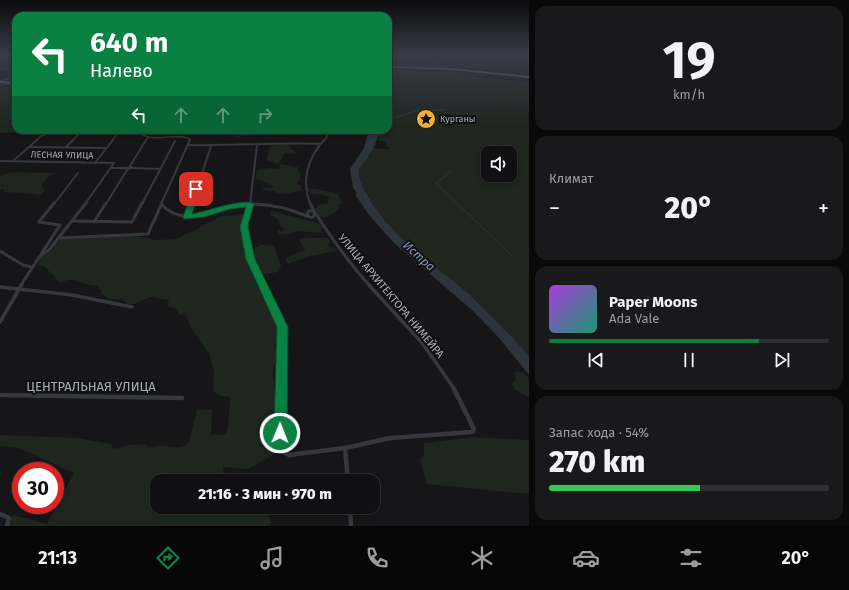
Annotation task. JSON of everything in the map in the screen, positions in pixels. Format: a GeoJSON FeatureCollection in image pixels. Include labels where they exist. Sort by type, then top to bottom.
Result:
{"type":"FeatureCollection","features":[{"type":"Feature","properties":{"kind":"highway"},"geometry":{"type":"LineString","coordinates":[[0,83],[12,83]]}},
{"type":"Feature","properties":{"kind":"street"},"geometry":{"type":"LineString","coordinates":[[0,83],[10,79]]}},
{"type":"Feature","properties":{"kind":"street"},"geometry":{"type":"LineString","coordinates":[[0,161],[13,161],[45,134]]}},
{"type":"Feature","properties":{"kind":"street"},"geometry":{"type":"LineString","coordinates":[[66,147],[78,134]]}},
{"type":"Feature","properties":{"kind":"street"},"geometry":{"type":"LineString","coordinates":[[95,162],[117,134]]}},
{"type":"Feature","properties":{"kind":"street"},"geometry":{"type":"LineString","coordinates":[[58,238],[148,234],[190,138],[176,139],[148,137],[140,134]]}},
{"type":"Feature","properties":{"kind":"street","name":"УЛИЦА АРХИТЕКТОРА НИМЕЙРА"},"geometry":{"type":"LineString","coordinates":[[328,134],[310,158],[306,172],[307,191],[312,208],[318,219],[357,272],[423,344],[457,394],[474,430],[469,433],[432,434],[390,438],[345,448]]}},
{"type":"Feature","properties":{"kind":"street"},"geometry":{"type":"LineString","coordinates":[[131,167],[148,137]]}},
{"type":"Feature","properties":{"kind":"street"},"geometry":{"type":"LineString","coordinates":[[73,221],[132,222],[176,139]]}},
{"type":"Feature","properties":{"kind":"street"},"geometry":{"type":"LineString","coordinates":[[188,145],[321,144]]}},
{"type":"Feature","properties":{"kind":"street"},"geometry":{"type":"LineString","coordinates":[[257,145],[250,204],[244,227],[250,259],[282,327],[281,451],[289,455],[345,448],[347,474]]}},
{"type":"Feature","properties":{"kind":"street"},"geometry":{"type":"LineString","coordinates":[[187,217],[211,146]]}},
{"type":"Feature","properties":{"kind":"street"},"geometry":{"type":"LineString","coordinates":[[29,147],[106,148]]}},
{"type":"Feature","properties":{"kind":"street","name":"ЛЕСНАЯ УЛИЦА"},"geometry":{"type":"LineString","coordinates":[[13,161],[112,163],[114,164],[112,168]]}},
{"type":"Feature","properties":{"kind":"street"},"geometry":{"type":"LineString","coordinates":[[40,256],[52,247],[112,168],[127,169],[131,167],[160,169]]}},
{"type":"Feature","properties":{"kind":"street"},"geometry":{"type":"LineString","coordinates":[[94,222],[127,169]]}},
{"type":"Feature","properties":{"kind":"street"},"geometry":{"type":"LineString","coordinates":[[0,322],[32,267],[60,225],[39,222],[78,173]]}},
{"type":"Feature","properties":{"kind":"street"},"geometry":{"type":"LineString","coordinates":[[162,204],[165,209],[171,213],[178,216],[187,217],[234,206],[250,204],[268,206],[300,213],[316,214]]}},
{"type":"Feature","properties":{"kind":"street"},"geometry":{"type":"LineString","coordinates":[[308,213],[312,208]]}},
{"type":"Feature","properties":{"kind":"street"},"geometry":{"type":"LineString","coordinates":[[308,213],[318,219]]}},
{"type":"Feature","properties":{"kind":"street"},"geometry":{"type":"LineString","coordinates":[[313,217],[316,214]]}},
{"type":"Feature","properties":{"kind":"street"},"geometry":{"type":"LineString","coordinates":[[0,251],[23,265],[32,267]]}},
{"type":"Feature","properties":{"kind":"street"},"geometry":{"type":"LineString","coordinates":[[0,287],[20,288],[54,294],[72,295],[132,307]]}},
{"type":"Feature","properties":{"kind":"street","name":"ЦЕНТРАЛЬНАЯ УЛИЦА"},"geometry":{"type":"LineString","coordinates":[[0,395],[45,395],[94,398],[182,398]]}},
{"type":"Feature","properties":{"kind":"street"},"geometry":{"type":"LineString","coordinates":[[0,514],[9,518],[7,526]]}},
{"type":"Feature","properties":{"kind":"street"},"geometry":{"type":"LineString","coordinates":[[351,514],[352,526]]}},
{"type":"Feature","properties":{"kind":"shaded area"},"geometry":{"type":"Polygon","coordinates":[[[392,79],[498,79],[529,82],[529,356],[472,297],[401,238],[388,225],[377,210],[363,186],[359,171],[361,165],[373,148],[389,149],[385,142],[378,140],[379,134],[392,134],[392,79]]]}},
{"type":"Feature","properties":{"kind":"shaded area"},"geometry":{"type":"Polygon","coordinates":[[[0,86],[12,87],[12,133],[0,133],[0,86]]]}},
{"type":"Feature","properties":{"kind":"shaded area"},"geometry":{"type":"Polygon","coordinates":[[[232,134],[273,134],[235,137],[232,134]]]}},
{"type":"Feature","properties":{"kind":"shaded area"},"geometry":{"type":"Polygon","coordinates":[[[273,145],[287,145],[296,153],[285,153],[278,164],[267,160],[269,148],[273,145]]]}},
{"type":"Feature","properties":{"kind":"shaded area"},"geometry":{"type":"Polygon","coordinates":[[[280,164],[298,167],[301,180],[298,181],[297,184],[301,186],[302,190],[287,194],[262,190],[264,188],[272,188],[273,186],[255,178],[257,170],[270,168],[279,169],[280,164]]]}},
{"type":"Feature","properties":{"kind":"shaded area"},"geometry":{"type":"Polygon","coordinates":[[[11,172],[56,174],[48,176],[49,177],[42,184],[44,192],[40,195],[4,192],[4,189],[0,189],[0,176],[11,172]]]}},
{"type":"Feature","properties":{"kind":"shaded area"},"geometry":{"type":"Polygon","coordinates":[[[307,188],[333,192],[338,195],[342,204],[338,205],[339,208],[330,215],[325,217],[319,216],[315,209],[321,204],[327,204],[329,197],[320,194],[312,194],[307,190],[307,188]]]}},
{"type":"Feature","properties":{"kind":"shaded area"},"geometry":{"type":"Polygon","coordinates":[[[273,211],[317,223],[322,227],[321,231],[323,233],[297,231],[291,234],[279,234],[277,230],[282,231],[285,229],[280,225],[279,220],[271,215],[270,212],[273,211]]]}},
{"type":"Feature","properties":{"kind":"shaded area"},"geometry":{"type":"Polygon","coordinates":[[[243,214],[243,244],[247,258],[258,286],[278,326],[278,335],[275,345],[280,353],[275,362],[273,371],[276,391],[275,454],[248,469],[223,467],[224,474],[150,474],[150,514],[268,514],[271,522],[269,526],[8,526],[8,521],[13,515],[47,524],[52,514],[64,514],[64,492],[74,473],[64,468],[64,462],[50,462],[19,448],[0,446],[0,435],[77,438],[111,444],[114,449],[130,445],[145,444],[148,447],[182,447],[189,442],[197,410],[212,409],[211,434],[221,435],[226,433],[228,428],[230,399],[229,397],[218,395],[213,390],[214,370],[210,355],[191,328],[187,316],[179,314],[176,309],[167,306],[169,300],[150,297],[134,304],[127,304],[122,299],[109,299],[101,293],[101,290],[97,286],[70,280],[59,283],[54,275],[39,265],[39,259],[53,249],[57,241],[62,239],[134,236],[156,240],[178,239],[217,218],[243,214]]]}},
{"type":"Feature","properties":{"kind":"shaded area"},"geometry":{"type":"Polygon","coordinates":[[[328,238],[330,242],[328,245],[335,248],[337,251],[310,256],[288,264],[285,260],[286,258],[305,250],[300,241],[301,239],[328,238]]]}},
{"type":"Feature","properties":{"kind":"shaded area"},"geometry":{"type":"Polygon","coordinates":[[[261,245],[274,246],[281,266],[278,272],[264,274],[259,269],[254,251],[255,248],[261,245]]]}},
{"type":"Feature","properties":{"kind":"shaded area"},"geometry":{"type":"Polygon","coordinates":[[[515,373],[523,373],[529,378],[529,397],[515,390],[511,383],[516,379],[515,373]]]}},
{"type":"Feature","properties":{"kind":"shaded area"},"geometry":{"type":"Polygon","coordinates":[[[474,437],[529,440],[529,494],[427,484],[420,460],[424,454],[424,443],[474,437]]]}},
{"type":"Feature","properties":{"kind":"water","name":"Истра"},"geometry":{"type":"Polygon","coordinates":[[[368,134],[378,134],[374,146],[359,170],[360,179],[366,193],[376,209],[387,224],[414,250],[458,285],[494,318],[529,356],[529,375],[499,338],[473,311],[394,243],[369,215],[356,196],[350,169],[364,148],[368,134]]]}},
{"type":"Feature","properties":{"kind":"waterway"},"geometry":{"type":"LineString","coordinates":[[392,118],[415,111],[445,110]]}},
{"type":"Feature","properties":{"kind":"waterway"},"geometry":{"type":"LineString","coordinates":[[452,171],[436,183],[511,255]]}},
{"type":"Feature","properties":{"kind":"place","name":"Курганы"},"geometry":{"type":"Point","coordinates":[426,119]}},
{"type":"Feature","properties":{"kind":"route"},"geometry":{"type":"LineString","coordinates":[[196,189],[187,217],[229,207],[250,204],[244,227],[250,259],[282,327],[280,433]]}}]}
